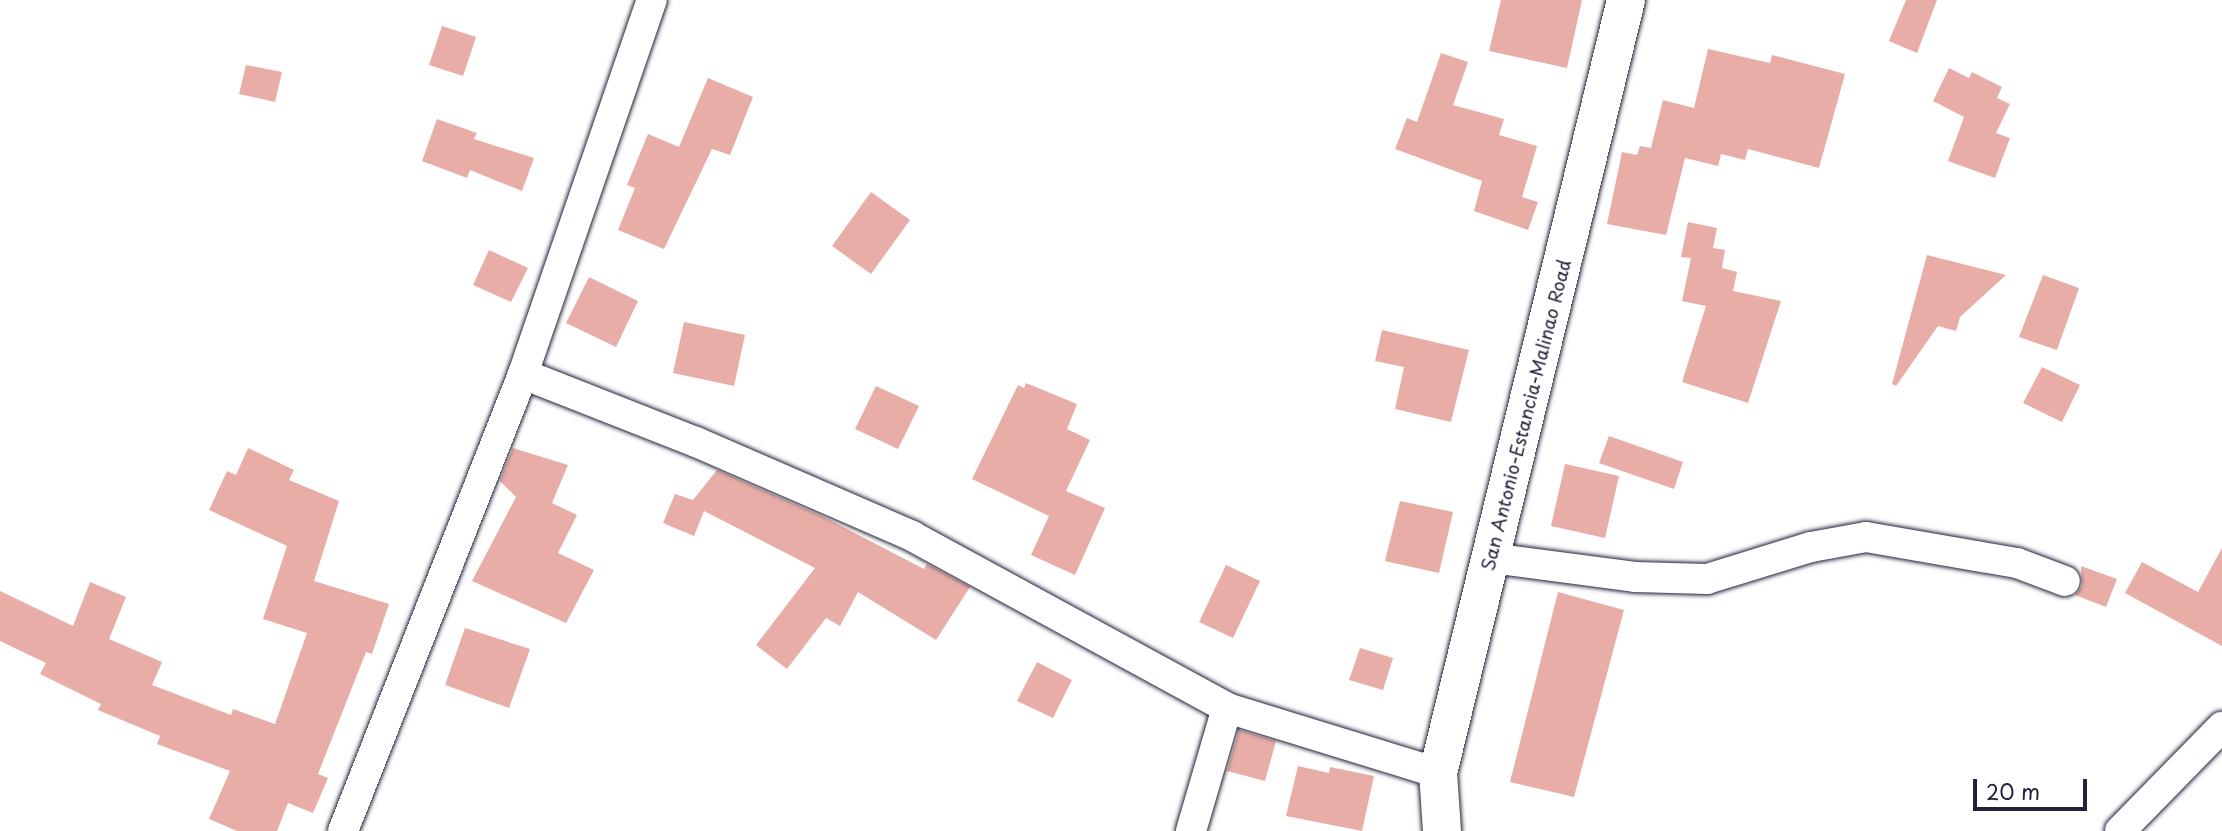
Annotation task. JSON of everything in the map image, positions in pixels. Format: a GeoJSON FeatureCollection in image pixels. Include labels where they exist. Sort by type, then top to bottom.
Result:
{"type":"FeatureCollection","features":[{"type":"Feature","properties":{"kind":"street"},"geometry":{"type":"LineString","coordinates":[[343,831],[523,374],[653,0]]}},
{"type":"Feature","properties":{"kind":"street","name":"San Antonio-Estancia-Malinao Road"},"geometry":{"type":"LineString","coordinates":[[1442,831],[1438,773],[1626,0]]}},
{"type":"Feature","properties":{"kind":"street"},"geometry":{"type":"LineString","coordinates":[[523,374],[696,442],[912,536],[1227,708],[1438,773]]}},
{"type":"Feature","properties":{"kind":"street"},"geometry":{"type":"LineString","coordinates":[[1491,558],[1636,576],[1707,579],[1811,547],[1866,537],[2017,563],[2065,580]]}},
{"type":"Feature","properties":{"kind":"street"},"geometry":{"type":"LineString","coordinates":[[1191,831],[1227,708]]}},
{"type":"Feature","properties":{"kind":"street"},"geometry":{"type":"LineString","coordinates":[[2120,831],[2222,727]]}},
{"type":"Feature","properties":{"kind":"building"},"geometry":{"type":"Polygon","coordinates":[[[1501,0],[1582,0],[1567,68],[1489,51],[1501,0]]]}},
{"type":"Feature","properties":{"kind":"building"},"geometry":{"type":"Polygon","coordinates":[[[1906,0],[1937,0],[1917,53],[1889,41],[1906,0]]]}},
{"type":"Feature","properties":{"kind":"building"},"geometry":{"type":"Polygon","coordinates":[[[442,26],[476,37],[463,76],[429,65],[442,26]]]}},
{"type":"Feature","properties":{"kind":"building"},"geometry":{"type":"Polygon","coordinates":[[[1708,49],[1770,63],[1772,55],[1845,74],[1819,168],[1748,149],[1745,160],[1721,154],[1718,166],[1685,158],[1666,235],[1607,224],[1622,152],[1637,155],[1640,146],[1651,148],[1663,100],[1694,108],[1708,49]]]}},
{"type":"Feature","properties":{"kind":"building"},"geometry":{"type":"Polygon","coordinates":[[[1441,53],[1468,62],[1453,105],[1504,119],[1499,135],[1537,146],[1522,197],[1538,202],[1528,230],[1474,211],[1482,181],[1395,149],[1407,118],[1417,122],[1441,53]]]}},
{"type":"Feature","properties":{"kind":"building"},"geometry":{"type":"Polygon","coordinates":[[[246,65],[282,72],[275,102],[239,94],[246,65]]]}},
{"type":"Feature","properties":{"kind":"building"},"geometry":{"type":"Polygon","coordinates":[[[1949,68],[1969,78],[1972,72],[2002,87],[1997,98],[2010,104],[1996,133],[2010,138],[1995,178],[1948,161],[1964,117],[1933,101],[1949,68]]]}},
{"type":"Feature","properties":{"kind":"building"},"geometry":{"type":"Polygon","coordinates":[[[708,78],[753,97],[730,155],[712,149],[664,249],[618,230],[635,188],[627,185],[648,134],[679,147],[708,78]]]}},
{"type":"Feature","properties":{"kind":"building"},"geometry":{"type":"Polygon","coordinates":[[[437,119],[477,133],[474,139],[534,158],[522,191],[470,170],[467,178],[422,161],[437,119]]]}},
{"type":"Feature","properties":{"kind":"building"},"geometry":{"type":"Polygon","coordinates":[[[871,192],[910,220],[871,274],[832,246],[871,192]]]}},
{"type":"Feature","properties":{"kind":"building"},"geometry":{"type":"Polygon","coordinates":[[[1688,222],[1717,228],[1713,248],[1725,250],[1722,268],[1737,272],[1733,291],[1781,301],[1748,403],[1682,382],[1706,306],[1682,301],[1691,258],[1681,257],[1688,222]]]}},
{"type":"Feature","properties":{"kind":"building"},"geometry":{"type":"Polygon","coordinates":[[[489,250],[528,268],[511,302],[473,285],[489,250]]]}},
{"type":"Feature","properties":{"kind":"building"},"geometry":{"type":"Polygon","coordinates":[[[1927,255],[2006,275],[1960,317],[1956,331],[1938,326],[1896,386],[1892,384],[1927,255]]]}},
{"type":"Feature","properties":{"kind":"building"},"geometry":{"type":"Polygon","coordinates":[[[2043,275],[2079,288],[2057,350],[2019,337],[2043,275]]]}},
{"type":"Feature","properties":{"kind":"building"},"geometry":{"type":"Polygon","coordinates":[[[589,277],[638,301],[616,347],[566,323],[589,277]]]}},
{"type":"Feature","properties":{"kind":"building"},"geometry":{"type":"Polygon","coordinates":[[[684,322],[745,335],[734,386],[673,373],[684,322]]]}},
{"type":"Feature","properties":{"kind":"building"},"geometry":{"type":"Polygon","coordinates":[[[1382,330],[1469,350],[1451,422],[1395,409],[1404,367],[1375,361],[1382,330]]]}},
{"type":"Feature","properties":{"kind":"building"},"geometry":{"type":"Polygon","coordinates":[[[2042,367],[2080,385],[2062,422],[2023,403],[2042,367]]]}},
{"type":"Feature","properties":{"kind":"building"},"geometry":{"type":"Polygon","coordinates":[[[1026,383],[1077,404],[1067,429],[1090,440],[1066,491],[1105,508],[1075,575],[1031,555],[1049,516],[972,479],[1018,385],[1024,388],[1026,383]]]}},
{"type":"Feature","properties":{"kind":"building"},"geometry":{"type":"Polygon","coordinates":[[[876,386],[919,406],[898,449],[855,429],[876,386]]]}},
{"type":"Feature","properties":{"kind":"building"},"geometry":{"type":"Polygon","coordinates":[[[1609,436],[1683,462],[1674,489],[1599,463],[1609,436]]]}},
{"type":"Feature","properties":{"kind":"building"},"geometry":{"type":"Polygon","coordinates":[[[248,448],[294,470],[289,480],[339,501],[314,581],[389,604],[372,654],[366,652],[318,774],[328,778],[313,813],[288,803],[277,831],[237,831],[209,819],[230,771],[157,744],[160,736],[98,710],[101,704],[40,674],[46,663],[0,641],[0,591],[73,626],[90,582],[126,597],[109,639],[162,662],[152,685],[231,715],[233,709],[275,724],[307,633],[263,619],[287,546],[209,510],[227,471],[236,475],[248,448]]]}},
{"type":"Feature","properties":{"kind":"building"},"geometry":{"type":"Polygon","coordinates":[[[513,448],[568,465],[552,503],[577,515],[558,553],[594,570],[566,623],[472,581],[516,497],[500,481],[513,448]]]}},
{"type":"Feature","properties":{"kind":"building"},"geometry":{"type":"Polygon","coordinates":[[[1565,464],[1619,476],[1605,538],[1551,526],[1565,464]]]}},
{"type":"Feature","properties":{"kind":"building"},"geometry":{"type":"Polygon","coordinates":[[[717,470],[824,517],[924,569],[927,564],[970,587],[936,640],[858,592],[840,626],[826,618],[787,669],[756,645],[815,568],[704,511],[694,536],[663,523],[675,494],[693,500],[717,470]]]}},
{"type":"Feature","properties":{"kind":"building"},"geometry":{"type":"Polygon","coordinates":[[[1400,501],[1453,512],[1439,573],[1385,561],[1400,501]]]}},
{"type":"Feature","properties":{"kind":"building"},"geometry":{"type":"Polygon","coordinates":[[[2222,548],[2222,646],[2125,593],[2142,562],[2198,592],[2222,548]]]}},
{"type":"Feature","properties":{"kind":"building"},"geometry":{"type":"Polygon","coordinates":[[[1226,565],[1260,581],[1233,638],[1199,622],[1226,565]]]}},
{"type":"Feature","properties":{"kind":"building"},"geometry":{"type":"Polygon","coordinates":[[[2081,566],[2117,579],[2106,607],[2075,595],[2082,586],[2081,566]]]}},
{"type":"Feature","properties":{"kind":"building"},"geometry":{"type":"Polygon","coordinates":[[[1558,592],[1624,610],[1574,797],[1510,782],[1558,592]]]}},
{"type":"Feature","properties":{"kind":"building"},"geometry":{"type":"Polygon","coordinates":[[[465,628],[530,649],[509,708],[445,685],[465,628]]]}},
{"type":"Feature","properties":{"kind":"building"},"geometry":{"type":"Polygon","coordinates":[[[1360,648],[1393,658],[1383,690],[1349,680],[1360,648]]]}},
{"type":"Feature","properties":{"kind":"building"},"geometry":{"type":"Polygon","coordinates":[[[1037,662],[1072,680],[1053,718],[1017,701],[1037,662]]]}},
{"type":"Feature","properties":{"kind":"building"},"geometry":{"type":"Polygon","coordinates":[[[1239,730],[1276,741],[1265,781],[1227,771],[1239,730]]]}},
{"type":"Feature","properties":{"kind":"building"},"geometry":{"type":"Polygon","coordinates":[[[1298,766],[1329,773],[1330,767],[1374,776],[1362,831],[1286,816],[1298,766]]]}}]}
